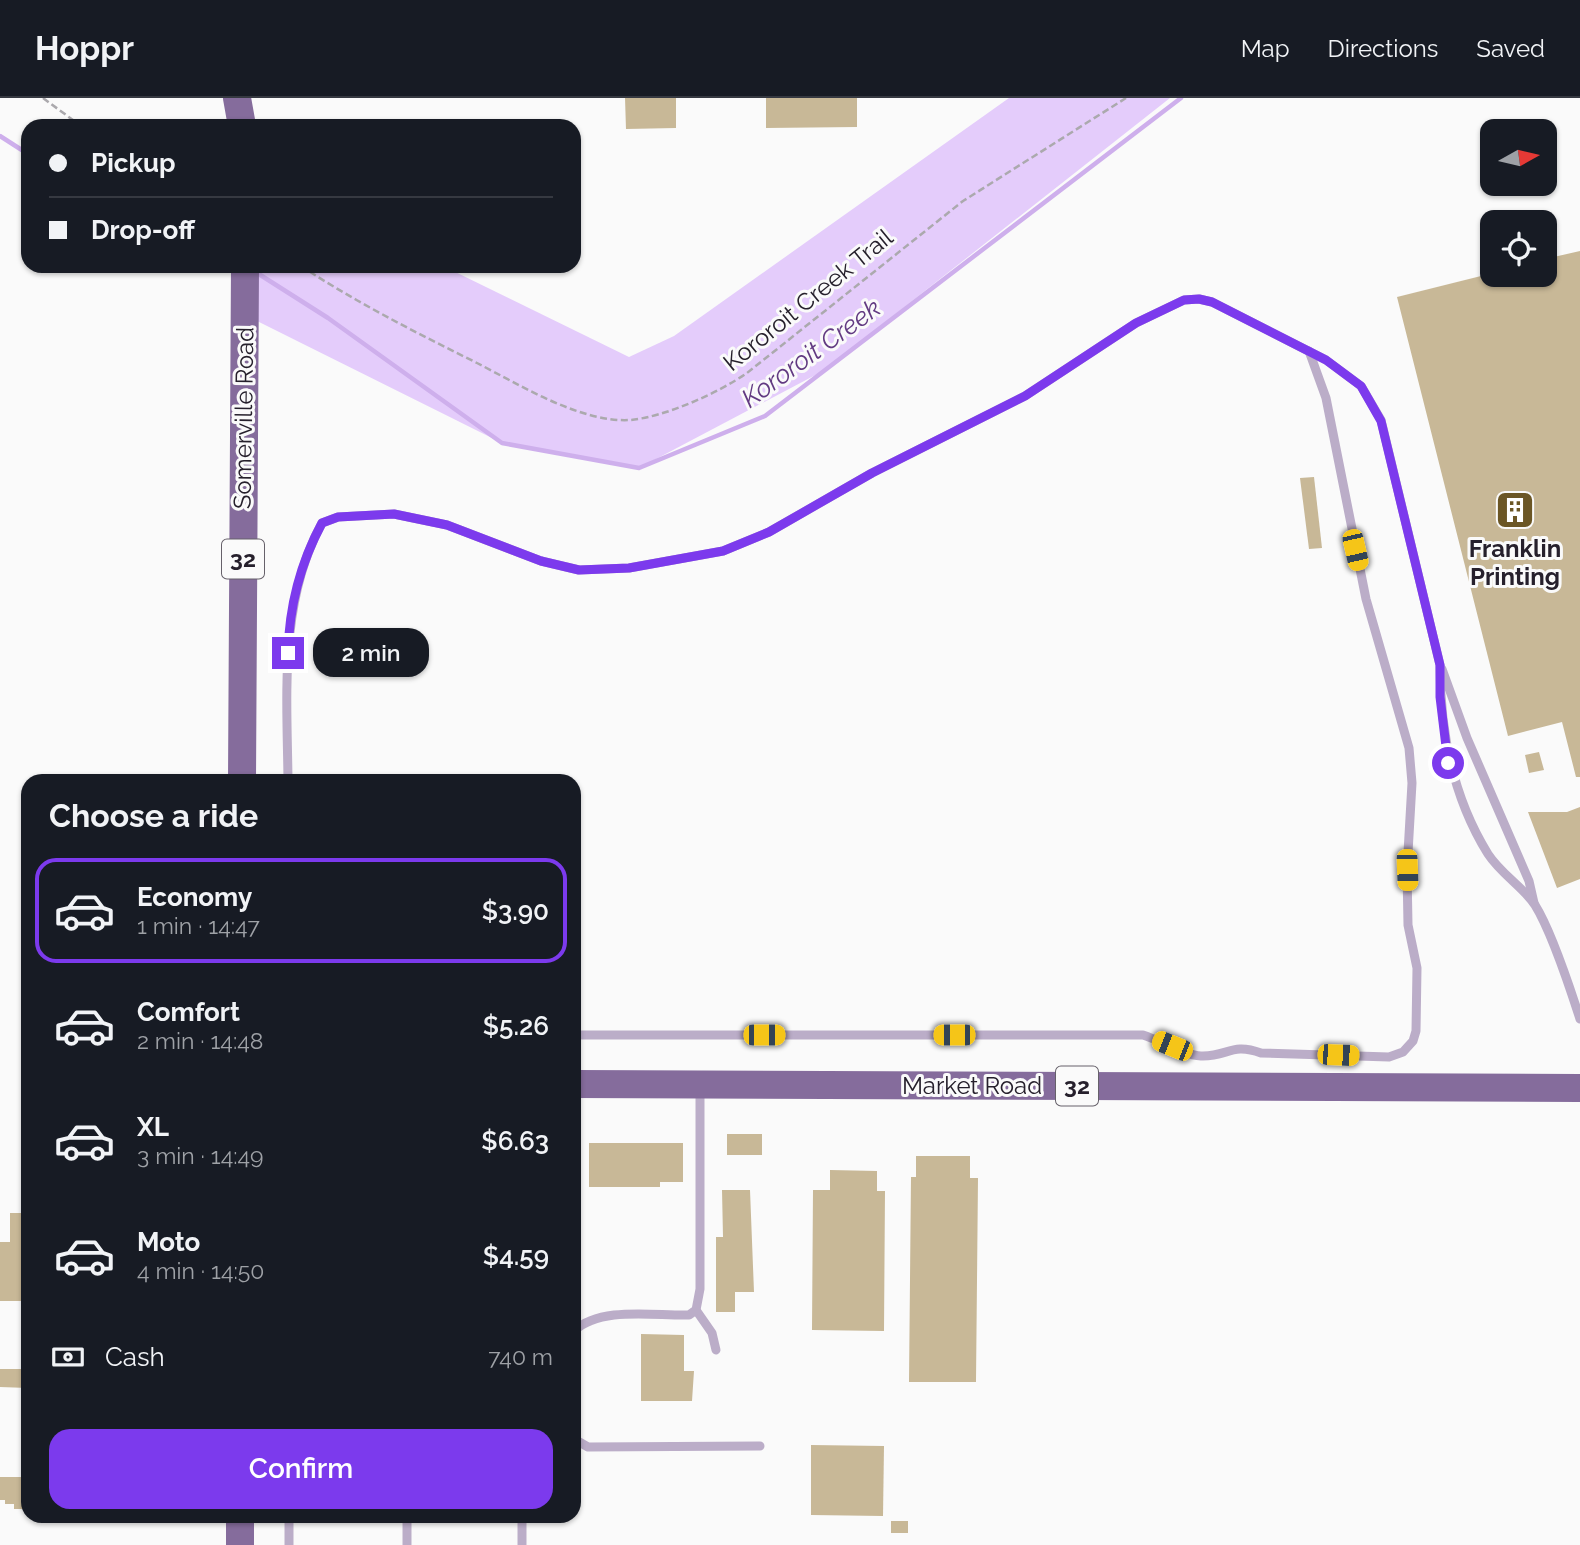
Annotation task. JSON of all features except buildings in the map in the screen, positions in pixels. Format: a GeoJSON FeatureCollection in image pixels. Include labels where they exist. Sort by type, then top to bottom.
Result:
{"type":"FeatureCollection","features":[{"type":"Feature","properties":{"kind":"main road"},"geometry":{"type":"LineString","coordinates":[[237,98],[242,119]]}},
{"type":"Feature","properties":{"kind":"main road"},"geometry":{"type":"LineString","coordinates":[[244,119],[245,98]]}},
{"type":"Feature","properties":{"kind":"main road","name":"Somerville Road"},"geometry":{"type":"LineString","coordinates":[[242,774],[245,273]]}},
{"type":"Feature","properties":{"kind":"main road","name":"Market Road"},"geometry":{"type":"LineString","coordinates":[[581,1084],[1580,1088]]}},
{"type":"Feature","properties":{"kind":"main road"},"geometry":{"type":"LineString","coordinates":[[240,1523],[240,1545]]}},
{"type":"Feature","properties":{"kind":"lane"},"geometry":{"type":"LineString","coordinates":[[288,774],[288,627],[311,543],[322,523],[338,517],[394,514],[447,525],[541,561],[579,570],[664,563],[733,548],[769,532],[872,473],[1025,396],[1168,305],[1199,299],[1212,302],[1340,369],[1361,386],[1381,421],[1440,665],[1467,738],[1529,881],[1534,904],[1580,1019]]}},
{"type":"Feature","properties":{"kind":"lane"},"geometry":{"type":"LineString","coordinates":[[581,1035],[1143,1035],[1198,1056],[1217,1055],[1244,1046],[1261,1053],[1286,1054],[1389,1057],[1403,1052],[1413,1041],[1416,1031],[1417,981],[1408,911],[1408,829],[1412,783],[1409,748],[1366,599],[1326,398],[1310,351]]}},
{"type":"Feature","properties":{"kind":"lane"},"geometry":{"type":"LineString","coordinates":[[1440,665],[1440,697],[1448,763],[1488,854],[1508,881],[1534,904]]}},
{"type":"Feature","properties":{"kind":"lane"},"geometry":{"type":"LineString","coordinates":[[700,1086],[699,1289],[696,1310],[712,1333],[716,1350]]}},
{"type":"Feature","properties":{"kind":"lane"},"geometry":{"type":"LineString","coordinates":[[581,1325],[602,1318],[689,1315],[696,1310]]}},
{"type":"Feature","properties":{"kind":"lane"},"geometry":{"type":"LineString","coordinates":[[581,1443],[588,1447],[760,1446]]}},
{"type":"Feature","properties":{"kind":"lane"},"geometry":{"type":"LineString","coordinates":[[289,1523],[289,1545]]}},
{"type":"Feature","properties":{"kind":"lane"},"geometry":{"type":"LineString","coordinates":[[407,1523],[407,1545]]}},
{"type":"Feature","properties":{"kind":"lane"},"geometry":{"type":"LineString","coordinates":[[522,1523],[522,1545]]}},
{"type":"Feature","properties":{"kind":"path"},"geometry":{"type":"LineString","coordinates":[[43,98],[72,119]]}},
{"type":"Feature","properties":{"kind":"path","name":"Kororoit Creek Trail"},"geometry":{"type":"LineString","coordinates":[[312,273],[337,290],[541,395],[593,415],[628,420],[646,418],[725,388],[963,201],[1126,98]]}},
{"type":"Feature","properties":{"kind":"shaded area"},"geometry":{"type":"Polygon","coordinates":[[[1009,98],[1170,98],[823,371],[639,468],[502,443],[245,315],[245,273],[457,273],[629,357],[674,336],[1009,98]]]}},
{"type":"Feature","properties":{"kind":"waterway","name":"Kororoit Creek"},"geometry":{"type":"LineString","coordinates":[[257,273],[328,318],[502,443],[639,468],[765,416],[1181,98]]}},
{"type":"Feature","properties":{"kind":"waterway","name":"Kororoit Creek"},"geometry":{"type":"LineString","coordinates":[[0,136],[21,150]]}},
{"type":"Feature","properties":{"kind":"place","name":"Franklin Printing"},"geometry":{"type":"Point","coordinates":[1515,510]}},
{"type":"Feature","properties":{"kind":"route"},"geometry":{"type":"LineString","coordinates":[[288,653],[288,627],[293,603],[311,543],[322,523],[338,517],[394,514],[447,525],[500,543],[541,561],[579,570],[629,568],[723,551],[769,532],[872,473],[1025,396],[1168,305],[1199,299],[1212,302],[1340,369],[1361,386],[1381,421],[1440,665],[1440,697],[1448,763]]}}]}
